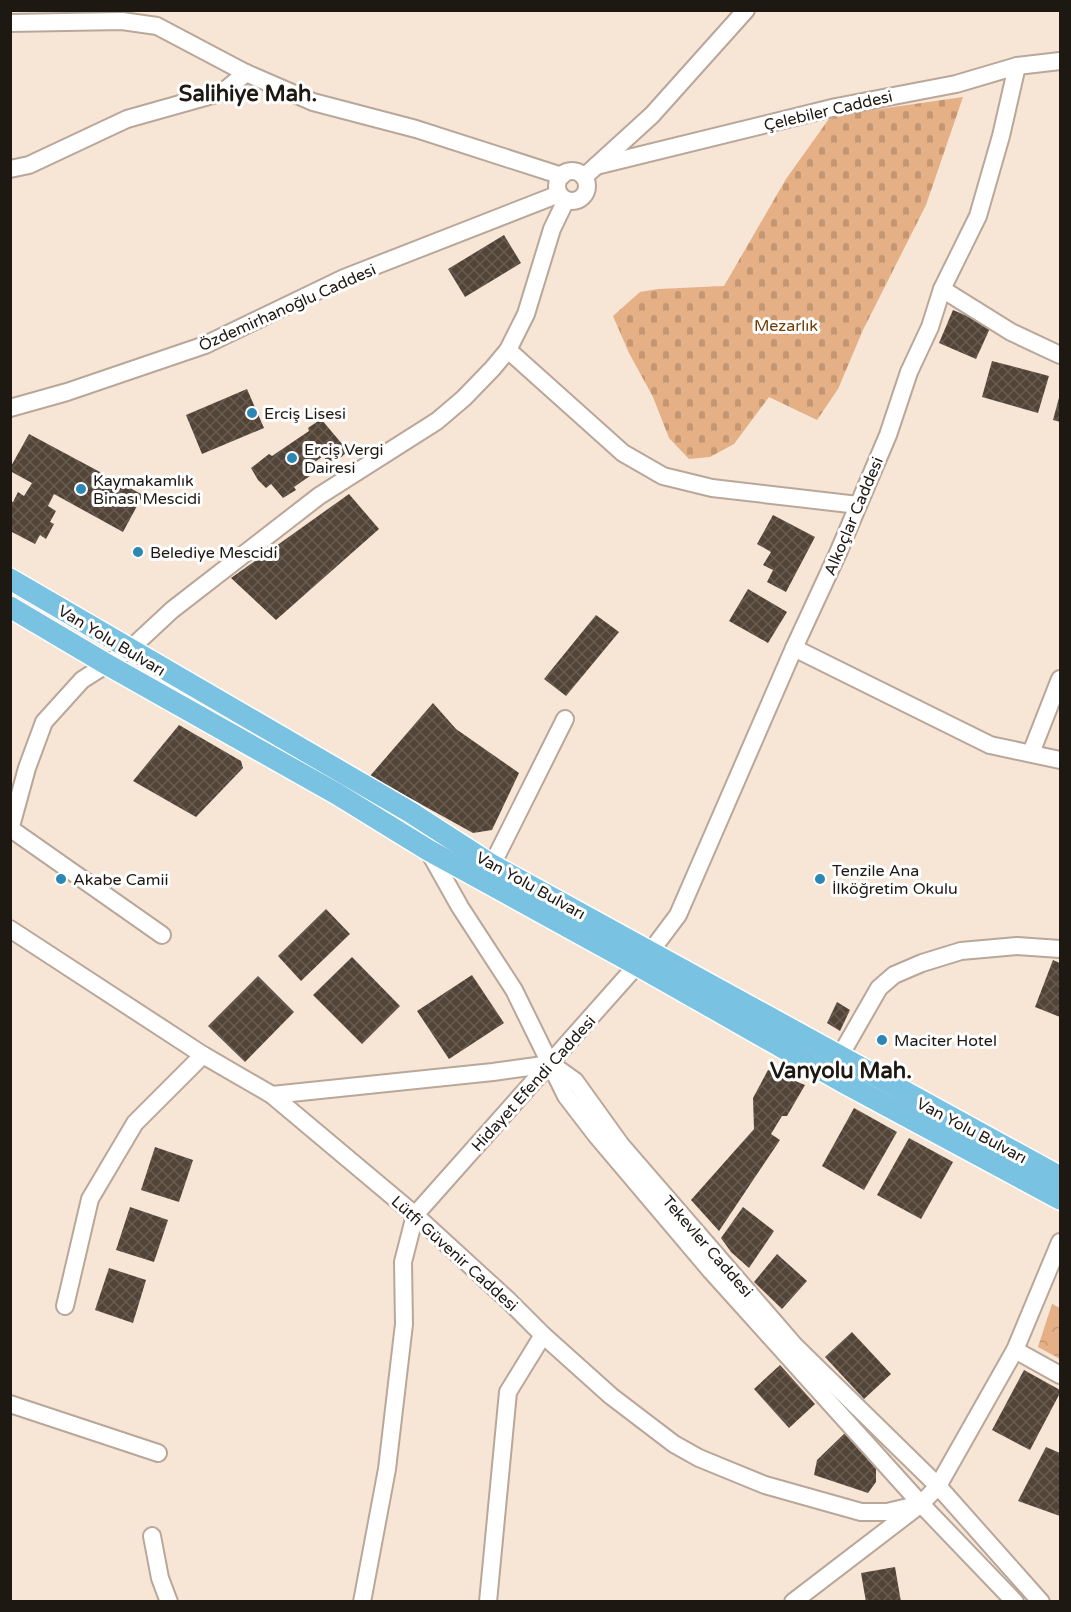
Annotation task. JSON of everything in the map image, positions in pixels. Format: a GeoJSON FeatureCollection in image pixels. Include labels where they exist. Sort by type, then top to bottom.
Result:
{"type":"FeatureCollection","features":[{"type":"Feature","properties":{"kind":"main road","name":"Van Yolu Bulvarı"},"geometry":{"type":"LineString","coordinates":[[10,579],[410,812],[644,958],[840,1056],[1060,1177]]}},
{"type":"Feature","properties":{"kind":"main road"},"geometry":{"type":"LineString","coordinates":[[10,607],[108,665],[338,794],[428,850],[644,958],[843,1082],[1060,1200]]}},
{"type":"Feature","properties":{"kind":"street"},"geometry":{"type":"LineString","coordinates":[[563,197],[576,201],[584,196],[590,172],[652,115],[746,10]]}},
{"type":"Feature","properties":{"kind":"street"},"geometry":{"type":"LineString","coordinates":[[10,23],[122,21],[152,18],[157,26],[246,73],[314,102],[416,129],[562,176]]}},
{"type":"Feature","properties":{"kind":"street","name":"Çelebiler Caddesi"},"geometry":{"type":"LineString","coordinates":[[590,172],[846,105],[956,84],[1017,66],[1060,61]]}},
{"type":"Feature","properties":{"kind":"street","name":"Alkoçlar Caddesi"},"geometry":{"type":"LineString","coordinates":[[644,958],[678,915],[794,648],[838,554],[888,435],[900,399],[930,327],[942,289],[978,216],[1001,136],[1017,66]]}},
{"type":"Feature","properties":{"kind":"street"},"geometry":{"type":"LineString","coordinates":[[10,169],[29,165],[127,119],[223,92],[246,73]]}},
{"type":"Feature","properties":{"kind":"street"},"geometry":{"type":"LineString","coordinates":[[162,934],[11,829],[27,768],[44,722],[82,680],[129,650],[172,610],[319,496],[437,421],[464,398],[508,350],[526,314],[563,197],[558,184],[562,176],[566,173],[590,172]]}},
{"type":"Feature","properties":{"kind":"street","name":"Özdemirhanoğlu Caddesi"},"geometry":{"type":"LineString","coordinates":[[10,408],[67,392],[205,345],[344,278],[563,197]]}},
{"type":"Feature","properties":{"kind":"street"},"geometry":{"type":"LineString","coordinates":[[942,289],[1011,332],[1060,355]]}},
{"type":"Feature","properties":{"kind":"street"},"geometry":{"type":"LineString","coordinates":[[508,350],[623,453],[663,476],[711,488],[858,506]]}},
{"type":"Feature","properties":{"kind":"street"},"geometry":{"type":"LineString","coordinates":[[794,648],[990,745],[1060,760]]}},
{"type":"Feature","properties":{"kind":"street"},"geometry":{"type":"LineString","coordinates":[[1031,753],[1060,679]]}},
{"type":"Feature","properties":{"kind":"street"},"geometry":{"type":"LineString","coordinates":[[492,865],[565,719]]}},
{"type":"Feature","properties":{"kind":"street","name":"Tekevler Caddesi"},"geometry":{"type":"LineString","coordinates":[[428,850],[460,907],[514,990],[551,1064],[575,1081],[621,1145],[795,1346],[938,1486],[1041,1602]]}},
{"type":"Feature","properties":{"kind":"street","name":"Lütfi Güvenir Caddesi"},"geometry":{"type":"LineString","coordinates":[[10,929],[203,1055],[272,1095],[415,1215],[611,1396],[649,1426],[699,1458],[765,1485],[861,1512],[887,1512],[921,1504]]}},
{"type":"Feature","properties":{"kind":"street"},"geometry":{"type":"LineString","coordinates":[[840,1056],[879,988],[894,975],[922,963],[961,951],[1017,946],[1060,949]]}},
{"type":"Feature","properties":{"kind":"street","name":"Hidayet Efendi Caddesi"},"geometry":{"type":"LineString","coordinates":[[415,1215],[644,958]]}},
{"type":"Feature","properties":{"kind":"street"},"geometry":{"type":"LineString","coordinates":[[66,1306],[90,1199],[135,1123],[203,1055]]}},
{"type":"Feature","properties":{"kind":"street"},"geometry":{"type":"LineString","coordinates":[[272,1095],[551,1064],[566,1096],[596,1135],[711,1270],[921,1504],[1015,1602]]}},
{"type":"Feature","properties":{"kind":"street"},"geometry":{"type":"LineString","coordinates":[[362,1602],[387,1469],[404,1324],[404,1263],[415,1215]]}},
{"type":"Feature","properties":{"kind":"street"},"geometry":{"type":"LineString","coordinates":[[793,1602],[921,1504],[938,1486],[1015,1350],[1060,1242]]}},
{"type":"Feature","properties":{"kind":"street"},"geometry":{"type":"LineString","coordinates":[[488,1602],[508,1392],[543,1335]]}},
{"type":"Feature","properties":{"kind":"street"},"geometry":{"type":"LineString","coordinates":[[1015,1350],[1060,1374]]}},
{"type":"Feature","properties":{"kind":"street"},"geometry":{"type":"LineString","coordinates":[[10,1404],[158,1453]]}},
{"type":"Feature","properties":{"kind":"street"},"geometry":{"type":"LineString","coordinates":[[152,1536],[160,1578],[169,1602]]}},
{"type":"Feature","properties":{"kind":"green space","name":"Mezarlık"},"geometry":{"type":"Polygon","coordinates":[[[963,97],[926,205],[863,330],[838,389],[817,420],[769,397],[734,444],[710,457],[689,459],[669,438],[653,397],[629,353],[613,316],[640,292],[724,286],[786,179],[831,116],[963,97]]]}},
{"type":"Feature","properties":{"kind":"green space"},"geometry":{"type":"Polygon","coordinates":[[[1052,1304],[1060,1308],[1060,1359],[1038,1347],[1052,1304]]]}},
{"type":"Feature","properties":{"kind":"building"},"geometry":{"type":"Polygon","coordinates":[[[504,235],[521,263],[465,297],[448,269],[504,235]]]}},
{"type":"Feature","properties":{"kind":"building"},"geometry":{"type":"Polygon","coordinates":[[[953,310],[991,326],[976,359],[939,343],[953,310]]]}},
{"type":"Feature","properties":{"kind":"building"},"geometry":{"type":"Polygon","coordinates":[[[992,361],[1049,376],[1038,413],[982,397],[992,361]]]}},
{"type":"Feature","properties":{"kind":"building"},"geometry":{"type":"Polygon","coordinates":[[[247,389],[264,428],[202,454],[186,415],[247,389]]]}},
{"type":"Feature","properties":{"kind":"building"},"geometry":{"type":"Polygon","coordinates":[[[1060,394],[1060,422],[1053,420],[1060,394]]]}},
{"type":"Feature","properties":{"kind":"building","name":"Erciş Vergi Dairesi"},"geometry":{"type":"Polygon","coordinates":[[[321,419],[348,451],[338,460],[327,461],[323,456],[315,462],[320,469],[294,487],[296,490],[283,498],[271,484],[266,488],[251,468],[269,454],[272,456],[309,431],[308,428],[321,419]]]}},
{"type":"Feature","properties":{"kind":"building"},"geometry":{"type":"Polygon","coordinates":[[[29,434],[143,495],[123,532],[54,494],[48,506],[56,511],[50,522],[54,524],[46,539],[40,535],[35,544],[10,531],[10,501],[13,502],[18,492],[24,496],[32,483],[10,471],[29,434]]]}},
{"type":"Feature","properties":{"kind":"building"},"geometry":{"type":"Polygon","coordinates":[[[349,494],[379,529],[276,620],[231,578],[349,494]]]}},
{"type":"Feature","properties":{"kind":"building"},"geometry":{"type":"Polygon","coordinates":[[[773,515],[815,537],[786,592],[767,582],[773,570],[763,565],[771,552],[757,544],[773,515]]]}},
{"type":"Feature","properties":{"kind":"building"},"geometry":{"type":"Polygon","coordinates":[[[748,589],[787,612],[768,643],[729,621],[748,589]]]}},
{"type":"Feature","properties":{"kind":"building"},"geometry":{"type":"Polygon","coordinates":[[[596,615],[619,632],[566,696],[544,679],[596,615]]]}},
{"type":"Feature","properties":{"kind":"building"},"geometry":{"type":"Polygon","coordinates":[[[433,703],[456,729],[519,773],[492,830],[473,833],[370,776],[433,703]]]}},
{"type":"Feature","properties":{"kind":"building"},"geometry":{"type":"Polygon","coordinates":[[[179,725],[241,761],[243,768],[196,817],[133,781],[179,725]]]}},
{"type":"Feature","properties":{"kind":"building"},"geometry":{"type":"Polygon","coordinates":[[[326,909],[350,934],[301,981],[278,956],[326,909]]]}},
{"type":"Feature","properties":{"kind":"building"},"geometry":{"type":"Polygon","coordinates":[[[352,957],[400,1006],[362,1044],[313,995],[352,957]]]}},
{"type":"Feature","properties":{"kind":"building"},"geometry":{"type":"Polygon","coordinates":[[[1053,960],[1060,963],[1060,1017],[1035,1007],[1053,960]]]}},
{"type":"Feature","properties":{"kind":"building"},"geometry":{"type":"Polygon","coordinates":[[[472,975],[504,1023],[449,1059],[417,1011],[472,975]]]}},
{"type":"Feature","properties":{"kind":"building"},"geometry":{"type":"Polygon","coordinates":[[[258,976],[294,1012],[245,1062],[208,1026],[258,976]]]}},
{"type":"Feature","properties":{"kind":"building"},"geometry":{"type":"Polygon","coordinates":[[[837,1002],[850,1010],[840,1031],[827,1023],[837,1002]]]}},
{"type":"Feature","properties":{"kind":"building"},"geometry":{"type":"Polygon","coordinates":[[[768,1070],[805,1085],[787,1116],[782,1116],[771,1134],[780,1140],[719,1231],[691,1200],[754,1129],[753,1098],[768,1070]]]}},
{"type":"Feature","properties":{"kind":"building"},"geometry":{"type":"Polygon","coordinates":[[[854,1108],[897,1132],[864,1190],[822,1166],[854,1108]]]}},
{"type":"Feature","properties":{"kind":"building"},"geometry":{"type":"Polygon","coordinates":[[[909,1138],[953,1162],[921,1219],[877,1195],[909,1138]]]}},
{"type":"Feature","properties":{"kind":"building"},"geometry":{"type":"Polygon","coordinates":[[[155,1147],[193,1160],[179,1202],[141,1190],[155,1147]]]}},
{"type":"Feature","properties":{"kind":"building"},"geometry":{"type":"Polygon","coordinates":[[[130,1207],[168,1220],[154,1262],[116,1250],[130,1207]]]}},
{"type":"Feature","properties":{"kind":"building"},"geometry":{"type":"Polygon","coordinates":[[[743,1207],[774,1231],[749,1268],[731,1252],[721,1238],[743,1207]]]}},
{"type":"Feature","properties":{"kind":"building"},"geometry":{"type":"Polygon","coordinates":[[[777,1254],[807,1281],[782,1309],[754,1282],[777,1254]]]}},
{"type":"Feature","properties":{"kind":"building"},"geometry":{"type":"Polygon","coordinates":[[[109,1268],[146,1280],[133,1323],[95,1310],[109,1268]]]}},
{"type":"Feature","properties":{"kind":"building"},"geometry":{"type":"Polygon","coordinates":[[[852,1332],[891,1374],[864,1399],[825,1357],[852,1332]]]}},
{"type":"Feature","properties":{"kind":"building"},"geometry":{"type":"Polygon","coordinates":[[[780,1365],[815,1404],[789,1428],[754,1389],[780,1365]]]}},
{"type":"Feature","properties":{"kind":"building"},"geometry":{"type":"Polygon","coordinates":[[[1024,1370],[1060,1390],[1030,1450],[992,1430],[1024,1370]]]}},
{"type":"Feature","properties":{"kind":"building"},"geometry":{"type":"Polygon","coordinates":[[[845,1433],[876,1469],[876,1482],[868,1493],[814,1475],[817,1460],[845,1433]]]}},
{"type":"Feature","properties":{"kind":"building"},"geometry":{"type":"Polygon","coordinates":[[[1046,1447],[1060,1453],[1060,1516],[1018,1501],[1046,1447]]]}},
{"type":"Feature","properties":{"kind":"building"},"geometry":{"type":"Polygon","coordinates":[[[895,1567],[901,1602],[866,1602],[861,1573],[895,1567]]]}},
{"type":"Feature","properties":{"kind":"place","name":"Erciş Lisesi"},"geometry":{"type":"Point","coordinates":[252,413]}},
{"type":"Feature","properties":{"kind":"place","name":"Erciş Vergi Dairesi"},"geometry":{"type":"Point","coordinates":[292,458]}},
{"type":"Feature","properties":{"kind":"place","name":"Kaymakamlık Binası Mescidi"},"geometry":{"type":"Point","coordinates":[81,489]}},
{"type":"Feature","properties":{"kind":"place","name":"Belediye Mescidi"},"geometry":{"type":"Point","coordinates":[138,552]}},
{"type":"Feature","properties":{"kind":"place","name":"Akabe Camii"},"geometry":{"type":"Point","coordinates":[61,879]}},
{"type":"Feature","properties":{"kind":"place","name":"Tenzile Ana İlköğretim Okulu"},"geometry":{"type":"Point","coordinates":[820,879]}},
{"type":"Feature","properties":{"kind":"place","name":"Maciter Hotel"},"geometry":{"type":"Point","coordinates":[882,1040]}},
{"type":"Feature","properties":{"kind":"district","name":"Salihiye Mah."},"geometry":{"type":"Point","coordinates":[248,93]}},
{"type":"Feature","properties":{"kind":"district","name":"Vanyolu Mah."},"geometry":{"type":"Point","coordinates":[841,1070]}}]}
